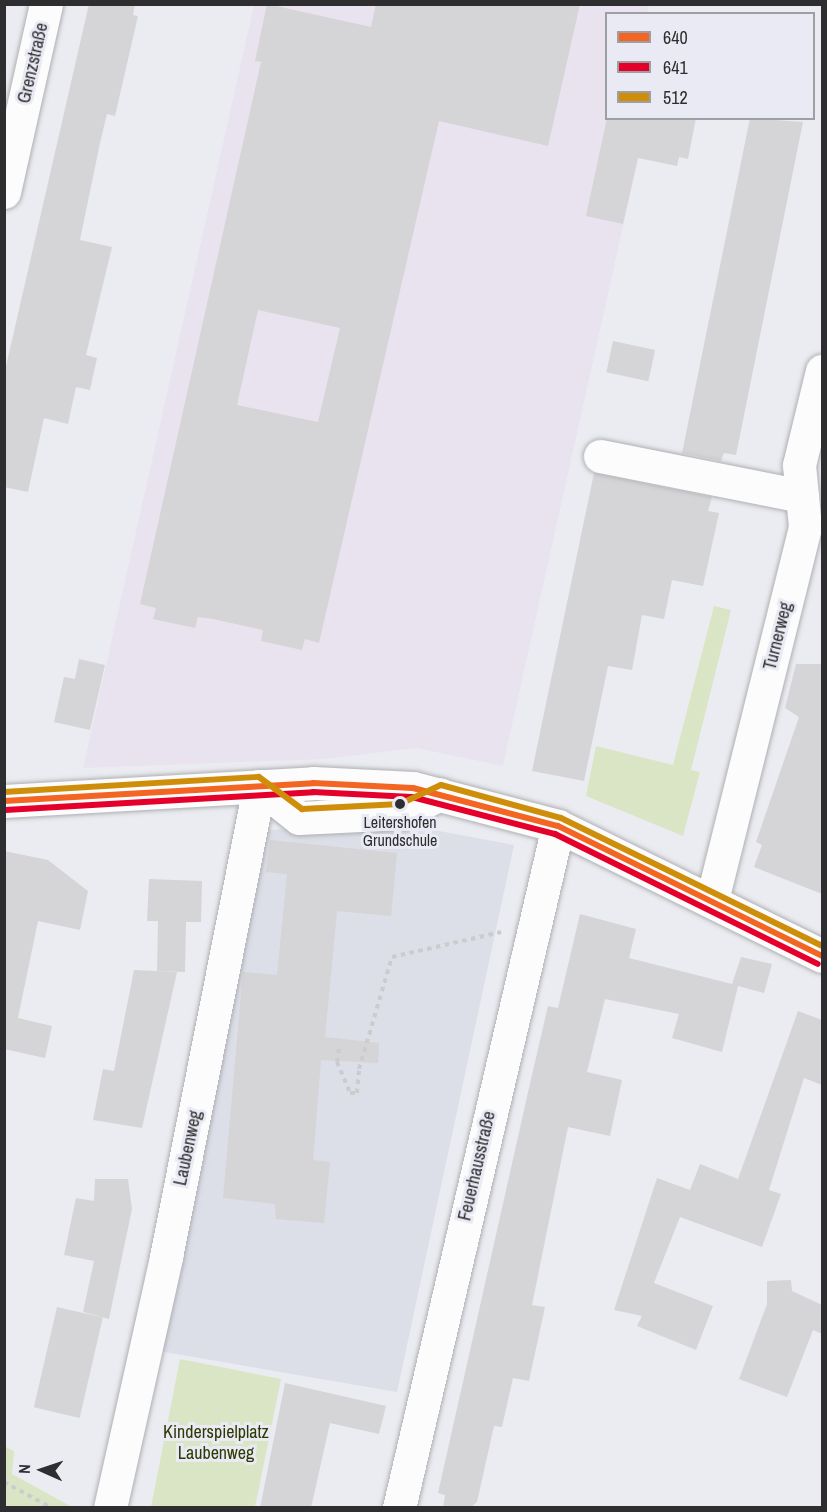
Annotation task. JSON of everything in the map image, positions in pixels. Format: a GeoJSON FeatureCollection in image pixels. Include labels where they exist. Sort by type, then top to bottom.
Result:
{"type":"FeatureCollection","features":[{"type":"Feature","properties":{"kind":"street","name":"Grenzstraße"},"geometry":{"type":"LineString","coordinates":[[4,192],[46,4]]}},
{"type":"Feature","properties":{"kind":"street","name":"Turnerweg"},"geometry":{"type":"LineString","coordinates":[[712,900],[805,527],[799,465],[822,371]]}},
{"type":"Feature","properties":{"kind":"street"},"geometry":{"type":"LineString","coordinates":[[600,456],[802,496]]}},
{"type":"Feature","properties":{"kind":"street"},"geometry":{"type":"LineString","coordinates":[[4,801],[324,784],[441,794],[558,826],[822,956]]}},
{"type":"Feature","properties":{"kind":"street","name":"Laubenweg"},"geometry":{"type":"LineString","coordinates":[[110,1508],[168,1245],[259,786]]}},
{"type":"Feature","properties":{"kind":"street","name":"Feuerhausstraße"},"geometry":{"type":"LineString","coordinates":[[399,1508],[531,926],[558,826]]}},
{"type":"Feature","properties":{"kind":"path"},"geometry":{"type":"LineString","coordinates":[[339,1049],[337,1062],[350,1093],[357,1093],[359,1069],[392,957],[531,926]]}},
{"type":"Feature","properties":{"kind":"path"},"geometry":{"type":"LineString","coordinates":[[4,1482],[52,1508]]}},
{"type":"Feature","properties":{"kind":"shaded area"},"geometry":{"type":"Polygon","coordinates":[[[254,5],[649,5],[647,12],[605,12],[605,120],[647,120],[503,766],[416,748],[326,759],[83,768],[254,5]]]}},
{"type":"Feature","properties":{"kind":"shaded area"},"geometry":{"type":"Polygon","coordinates":[[[412,826],[514,845],[397,1392],[153,1350],[261,830],[412,826]]]}},
{"type":"Feature","properties":{"kind":"green space"},"geometry":{"type":"Polygon","coordinates":[[[714,606],[731,610],[691,770],[700,772],[683,836],[586,796],[596,746],[673,765],[714,606]]]}},
{"type":"Feature","properties":{"kind":"green space","name":"Kinderspielplatz Laubenweg"},"geometry":{"type":"Polygon","coordinates":[[[180,1359],[281,1379],[255,1507],[151,1507],[180,1359]]]}},
{"type":"Feature","properties":{"kind":"green space"},"geometry":{"type":"Polygon","coordinates":[[[4,1446],[14,1451],[12,1474],[72,1507],[5,1507],[4,1446]]]}},
{"type":"Feature","properties":{"kind":"building"},"geometry":{"type":"Polygon","coordinates":[[[89,4],[135,4],[133,15],[138,16],[115,116],[107,114],[80,240],[112,247],[86,355],[97,358],[90,390],[76,387],[68,424],[44,418],[28,492],[4,487],[4,375],[89,4]]]}},
{"type":"Feature","properties":{"kind":"building"},"geometry":{"type":"Polygon","coordinates":[[[267,4],[371,27],[376,4],[580,4],[548,146],[439,121],[319,643],[305,639],[302,650],[261,641],[263,630],[213,619],[198,617],[195,628],[153,619],[156,608],[140,604],[261,62],[255,61],[267,4]],[[258,310],[237,405],[318,422],[340,328],[258,310]]]}},
{"type":"Feature","properties":{"kind":"building"},"geometry":{"type":"Polygon","coordinates":[[[607,120],[696,120],[688,159],[679,157],[677,166],[638,158],[623,224],[586,216],[607,120]]]}},
{"type":"Feature","properties":{"kind":"building"},"geometry":{"type":"Polygon","coordinates":[[[750,120],[803,122],[736,455],[724,453],[721,461],[682,453],[750,120]]]}},
{"type":"Feature","properties":{"kind":"building"},"geometry":{"type":"Polygon","coordinates":[[[613,341],[655,350],[648,381],[606,372],[613,341]]]}},
{"type":"Feature","properties":{"kind":"building"},"geometry":{"type":"Polygon","coordinates":[[[594,473],[712,497],[708,511],[719,513],[703,586],[672,580],[664,619],[642,615],[632,670],[608,666],[584,781],[532,771],[594,473]]]}},
{"type":"Feature","properties":{"kind":"building"},"geometry":{"type":"Polygon","coordinates":[[[79,659],[105,665],[90,730],[54,722],[64,677],[75,679],[79,659]]]}},
{"type":"Feature","properties":{"kind":"building"},"geometry":{"type":"Polygon","coordinates":[[[796,664],[822,664],[822,894],[754,867],[762,845],[756,842],[799,717],[785,708],[796,664]]]}},
{"type":"Feature","properties":{"kind":"building"},"geometry":{"type":"Polygon","coordinates":[[[270,840],[397,853],[391,916],[337,911],[325,1037],[379,1043],[378,1063],[321,1060],[313,1160],[330,1162],[324,1223],[276,1219],[275,1204],[223,1198],[243,972],[277,975],[287,874],[266,872],[270,840]]]}},
{"type":"Feature","properties":{"kind":"building"},"geometry":{"type":"Polygon","coordinates":[[[4,851],[48,860],[88,891],[80,930],[38,921],[18,1018],[52,1026],[45,1058],[4,1049],[4,851]]]}},
{"type":"Feature","properties":{"kind":"building"},"geometry":{"type":"Polygon","coordinates":[[[149,879],[202,881],[201,922],[186,922],[185,972],[157,971],[158,921],[147,921],[149,879]]]}},
{"type":"Feature","properties":{"kind":"building"},"geometry":{"type":"Polygon","coordinates":[[[580,914],[636,929],[629,958],[732,984],[741,957],[772,964],[764,993],[738,986],[722,1052],[672,1038],[679,1014],[605,999],[587,1072],[622,1080],[610,1136],[568,1127],[532,1305],[545,1307],[529,1381],[513,1378],[502,1427],[494,1426],[477,1502],[470,1508],[443,1508],[445,1495],[438,1493],[531,1079],[548,1006],[558,1008],[580,914]]]}},
{"type":"Feature","properties":{"kind":"building"},"geometry":{"type":"Polygon","coordinates":[[[134,970],[177,972],[142,1128],[93,1120],[103,1069],[114,1071],[134,970]]]}},
{"type":"Feature","properties":{"kind":"building"},"geometry":{"type":"Polygon","coordinates":[[[798,1011],[822,1020],[822,1085],[804,1078],[769,1190],[781,1194],[762,1247],[680,1217],[654,1283],[713,1306],[696,1350],[637,1326],[642,1316],[614,1310],[657,1178],[690,1190],[700,1164],[738,1179],[798,1011]]]}},
{"type":"Feature","properties":{"kind":"building"},"geometry":{"type":"Polygon","coordinates":[[[95,1179],[128,1179],[132,1209],[109,1319],[83,1312],[94,1261],[64,1255],[76,1198],[94,1201],[95,1179]]]}},
{"type":"Feature","properties":{"kind":"building"},"geometry":{"type":"Polygon","coordinates":[[[791,1280],[792,1291],[822,1305],[822,1334],[813,1330],[787,1397],[739,1379],[767,1304],[767,1281],[791,1280]]]}},
{"type":"Feature","properties":{"kind":"building"},"geometry":{"type":"Polygon","coordinates":[[[57,1307],[103,1318],[80,1418],[34,1407],[57,1307]]]}},
{"type":"Feature","properties":{"kind":"building"},"geometry":{"type":"Polygon","coordinates":[[[285,1383],[386,1406],[379,1434],[330,1423],[311,1508],[260,1508],[285,1383]]]}},
{"type":"Feature","properties":{"kind":"transit line","name":"512"},"geometry":{"type":"LineString","coordinates":[[4,792],[259,777],[302,809],[400,804],[441,785],[561,818],[822,946]]}},
{"type":"Feature","properties":{"kind":"transit line","name":"640"},"geometry":{"type":"LineString","coordinates":[[4,801],[313,783],[413,788],[558,826],[822,956]]}},
{"type":"Feature","properties":{"kind":"transit line","name":"641"},"geometry":{"type":"LineString","coordinates":[[5,810],[313,792],[412,797],[555,834],[818,964]]}},
{"type":"Feature","properties":{"kind":"place","name":"Leitershofen Grundschule"},"geometry":{"type":"Point","coordinates":[400,804]}}]}
